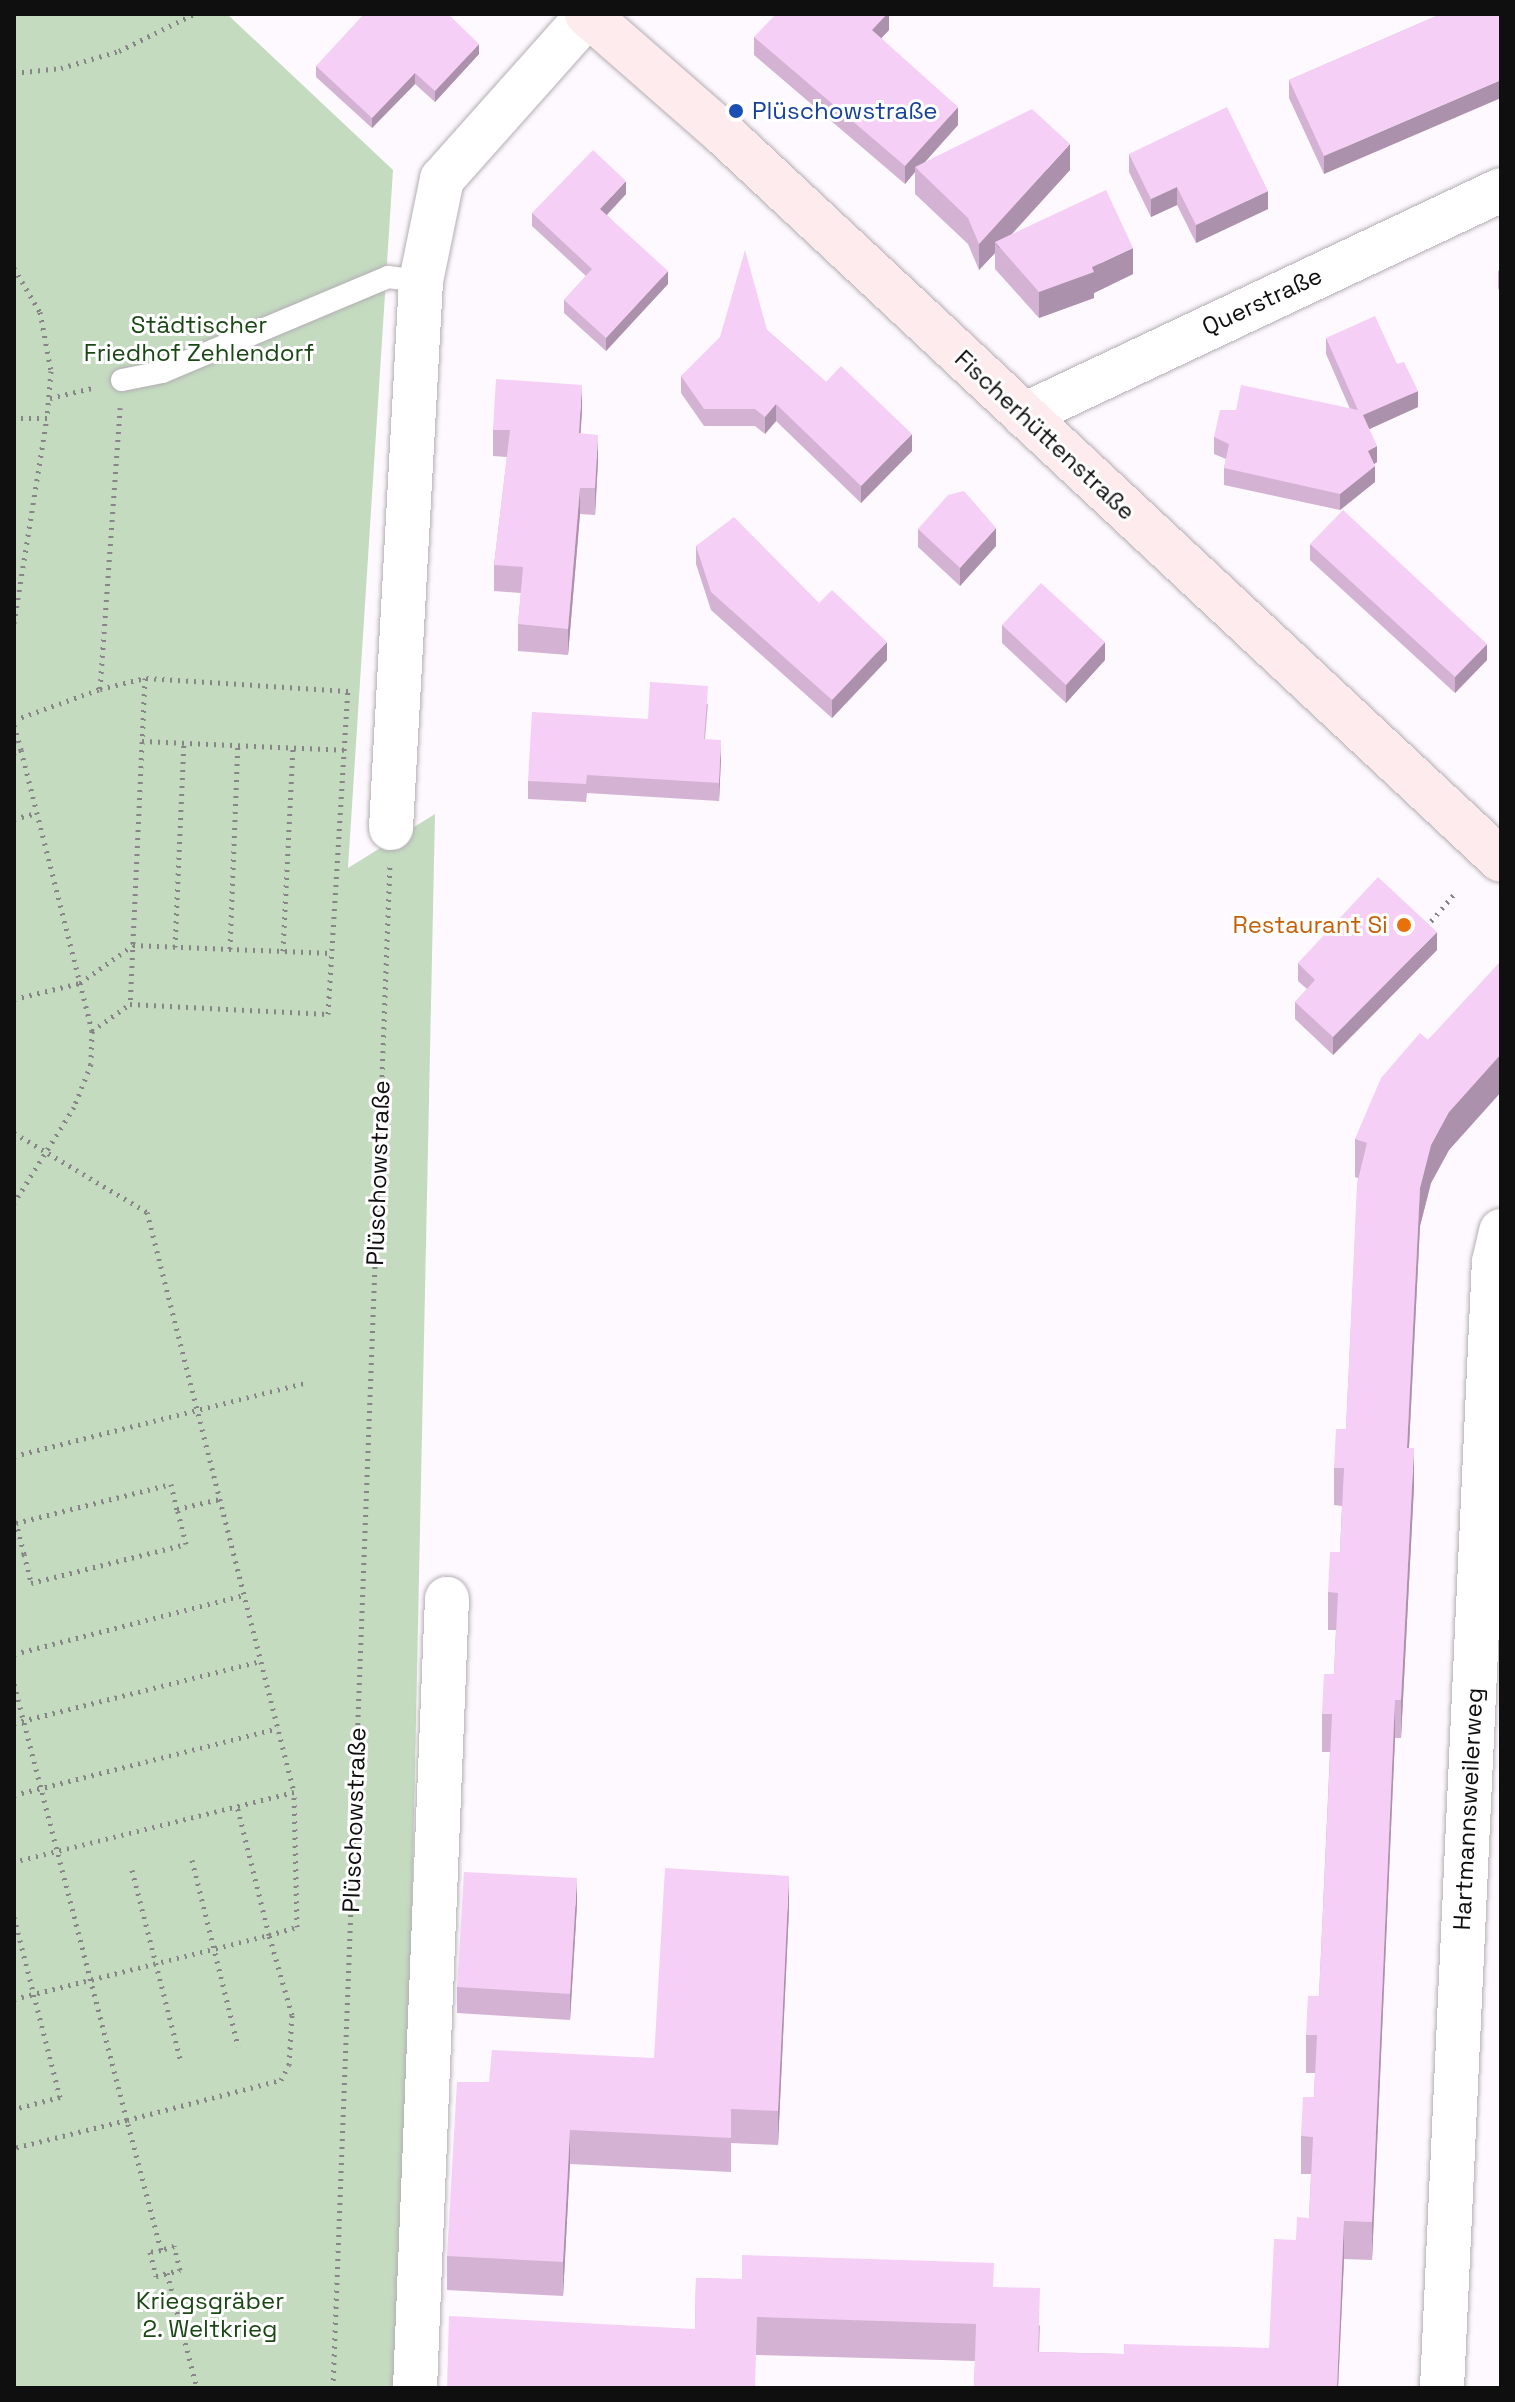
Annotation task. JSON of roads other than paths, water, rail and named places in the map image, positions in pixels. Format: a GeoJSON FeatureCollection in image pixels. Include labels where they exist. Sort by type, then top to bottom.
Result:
{"type":"FeatureCollection","features":[{"type":"Feature","properties":{"kind":"street"},"geometry":{"type":"LineString","coordinates":[[391,828],[421,281],[442,179],[587,15]]}},
{"type":"Feature","properties":{"kind":"street","name":"Fischerhüttenstraße"},"geometry":{"type":"LineString","coordinates":[[587,15],[724,134],[1501,860]]}},
{"type":"Feature","properties":{"kind":"street","name":"Querstraße"},"geometry":{"type":"LineString","coordinates":[[1024,415],[1501,190]]}},
{"type":"Feature","properties":{"kind":"street","name":"Hartmannsweilerweg"},"geometry":{"type":"LineString","coordinates":[[1442,2388],[1494,1262],[1501,1231]]}},
{"type":"Feature","properties":{"kind":"street"},"geometry":{"type":"LineString","coordinates":[[415,2388],[447,1599]]}},
{"type":"Feature","properties":{"kind":"lane"},"geometry":{"type":"LineString","coordinates":[[122,380],[162,372],[388,277],[421,281]]}},
{"type":"Feature","properties":{"kind":"place","name":"Plüschowstraße"},"geometry":{"type":"Point","coordinates":[736,111]}},
{"type":"Feature","properties":{"kind":"place","name":"Restaurant Si"},"geometry":{"type":"Point","coordinates":[1404,925]}},
{"type":"Feature","properties":{"kind":"park label","name":"Städtischer Friedhof Zehlendorf"},"geometry":{"type":"Point","coordinates":[199,339]}},
{"type":"Feature","properties":{"kind":"park label","name":"Kriegsgräber 2. Weltkrieg"},"geometry":{"type":"Point","coordinates":[210,2315]}}]}
